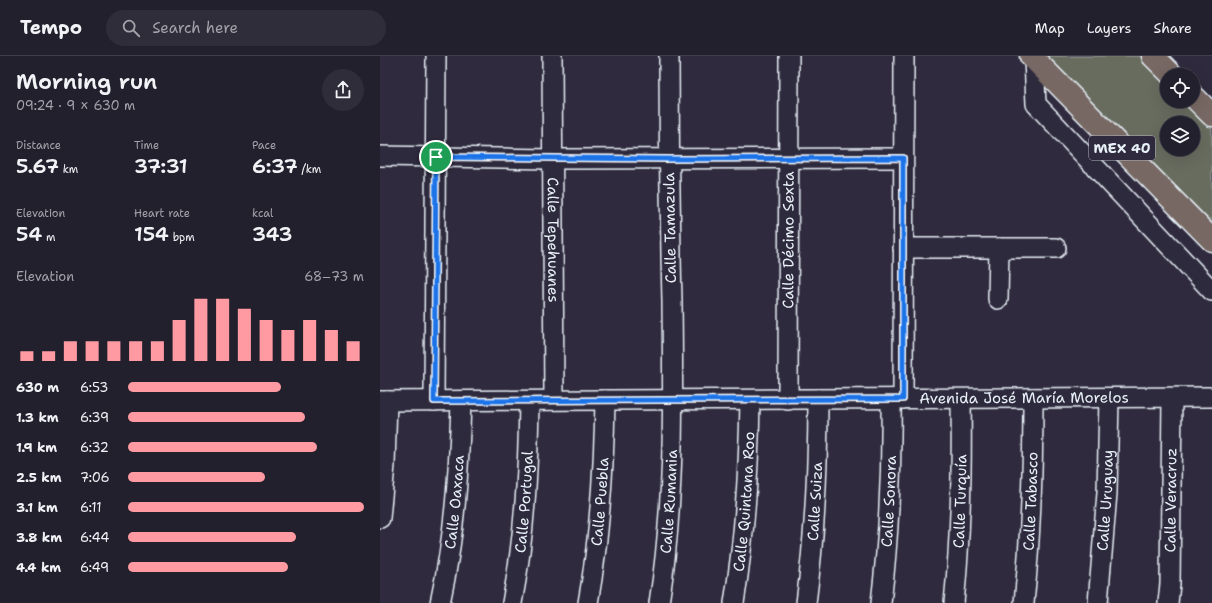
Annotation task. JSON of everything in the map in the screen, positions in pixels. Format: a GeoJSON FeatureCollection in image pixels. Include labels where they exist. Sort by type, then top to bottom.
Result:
{"type":"FeatureCollection","features":[{"type":"Feature","properties":{"kind":"highway"},"geometry":{"type":"LineString","coordinates":[[1153,56],[1165,68]]}},
{"type":"Feature","properties":{"kind":"highway","name":"MEX 40"},"geometry":{"type":"LineString","coordinates":[[1033,58],[1212,240]]}},
{"type":"Feature","properties":{"kind":"highway"},"geometry":{"type":"LineString","coordinates":[[1200,103],[1212,115]]}},
{"type":"Feature","properties":{"kind":"street"},"geometry":{"type":"LineString","coordinates":[[434,401],[436,56]]}},
{"type":"Feature","properties":{"kind":"street","name":"Calle Tepehuanes"},"geometry":{"type":"LineString","coordinates":[[552,56],[554,400]]}},
{"type":"Feature","properties":{"kind":"street","name":"Calle Tamazula"},"geometry":{"type":"LineString","coordinates":[[669,56],[673,400]]}},
{"type":"Feature","properties":{"kind":"street","name":"Calle Décimo Sexta"},"geometry":{"type":"LineString","coordinates":[[788,400],[789,56]]}},
{"type":"Feature","properties":{"kind":"street","name":"Calle Sonora"},"geometry":{"type":"LineString","coordinates":[[881,603],[887,556],[897,399],[903,248],[904,56]]}},
{"type":"Feature","properties":{"kind":"street"},"geometry":{"type":"LineString","coordinates":[[1033,58],[1036,104],[1212,291]]}},
{"type":"Feature","properties":{"kind":"street"},"geometry":{"type":"LineString","coordinates":[[380,156],[552,159],[903,158]]}},
{"type":"Feature","properties":{"kind":"street"},"geometry":{"type":"LineString","coordinates":[[903,248],[1056,248]]}},
{"type":"Feature","properties":{"kind":"street"},"geometry":{"type":"LineString","coordinates":[[998,299],[999,248]]}},
{"type":"Feature","properties":{"kind":"street","name":"Avenida José María Morelos"},"geometry":{"type":"LineString","coordinates":[[383,401],[1212,397]]}},
{"type":"Feature","properties":{"kind":"street","name":"Calle Tabasco"},"geometry":{"type":"LineString","coordinates":[[1024,603],[1030,552],[1033,475],[1033,398]]}},
{"type":"Feature","properties":{"kind":"street","name":"Calle Uruguay"},"geometry":{"type":"LineString","coordinates":[[1098,603],[1108,493],[1109,398]]}},
{"type":"Feature","properties":{"kind":"street","name":"Calle Veracruz"},"geometry":{"type":"LineString","coordinates":[[1168,603],[1170,584],[1172,398]]}},
{"type":"Feature","properties":{"kind":"street","name":"Calle Suiza"},"geometry":{"type":"LineString","coordinates":[[806,603],[812,558],[818,479],[818,399]]}},
{"type":"Feature","properties":{"kind":"street","name":"Calle Turquía"},"geometry":{"type":"LineString","coordinates":[[954,603],[959,554],[962,476],[961,399]]}},
{"type":"Feature","properties":{"kind":"street","name":"Calle Puebla"},"geometry":{"type":"LineString","coordinates":[[588,603],[595,565],[604,483],[606,400]]}},
{"type":"Feature","properties":{"kind":"street","name":"Calle Rumania"},"geometry":{"type":"LineString","coordinates":[[659,603],[665,562],[672,481],[673,400]]}},
{"type":"Feature","properties":{"kind":"street","name":"Calle Quintana Roo"},"geometry":{"type":"LineString","coordinates":[[734,603],[741,560],[748,480],[750,400]]}},
{"type":"Feature","properties":{"kind":"street"},"geometry":{"type":"LineString","coordinates":[[380,518],[386,465],[383,401]]}},
{"type":"Feature","properties":{"kind":"street","name":"Calle Oaxaca"},"geometry":{"type":"LineString","coordinates":[[440,603],[454,525],[459,474],[460,401]]}},
{"type":"Feature","properties":{"kind":"street","name":"Calle Portugal"},"geometry":{"type":"LineString","coordinates":[[512,603],[519,567],[527,484],[529,401]]}},
{"type":"Feature","properties":{"kind":"green space"},"geometry":{"type":"Polygon","coordinates":[[[1034,56],[1149,56],[1160,68],[1160,108],[1200,108],[1212,120],[1212,236],[1034,56]]]}},
{"type":"Feature","properties":{"kind":"route"},"geometry":{"type":"LineString","coordinates":[[436,157],[552,159],[903,158],[903,399],[434,401],[436,157]]}}]}
